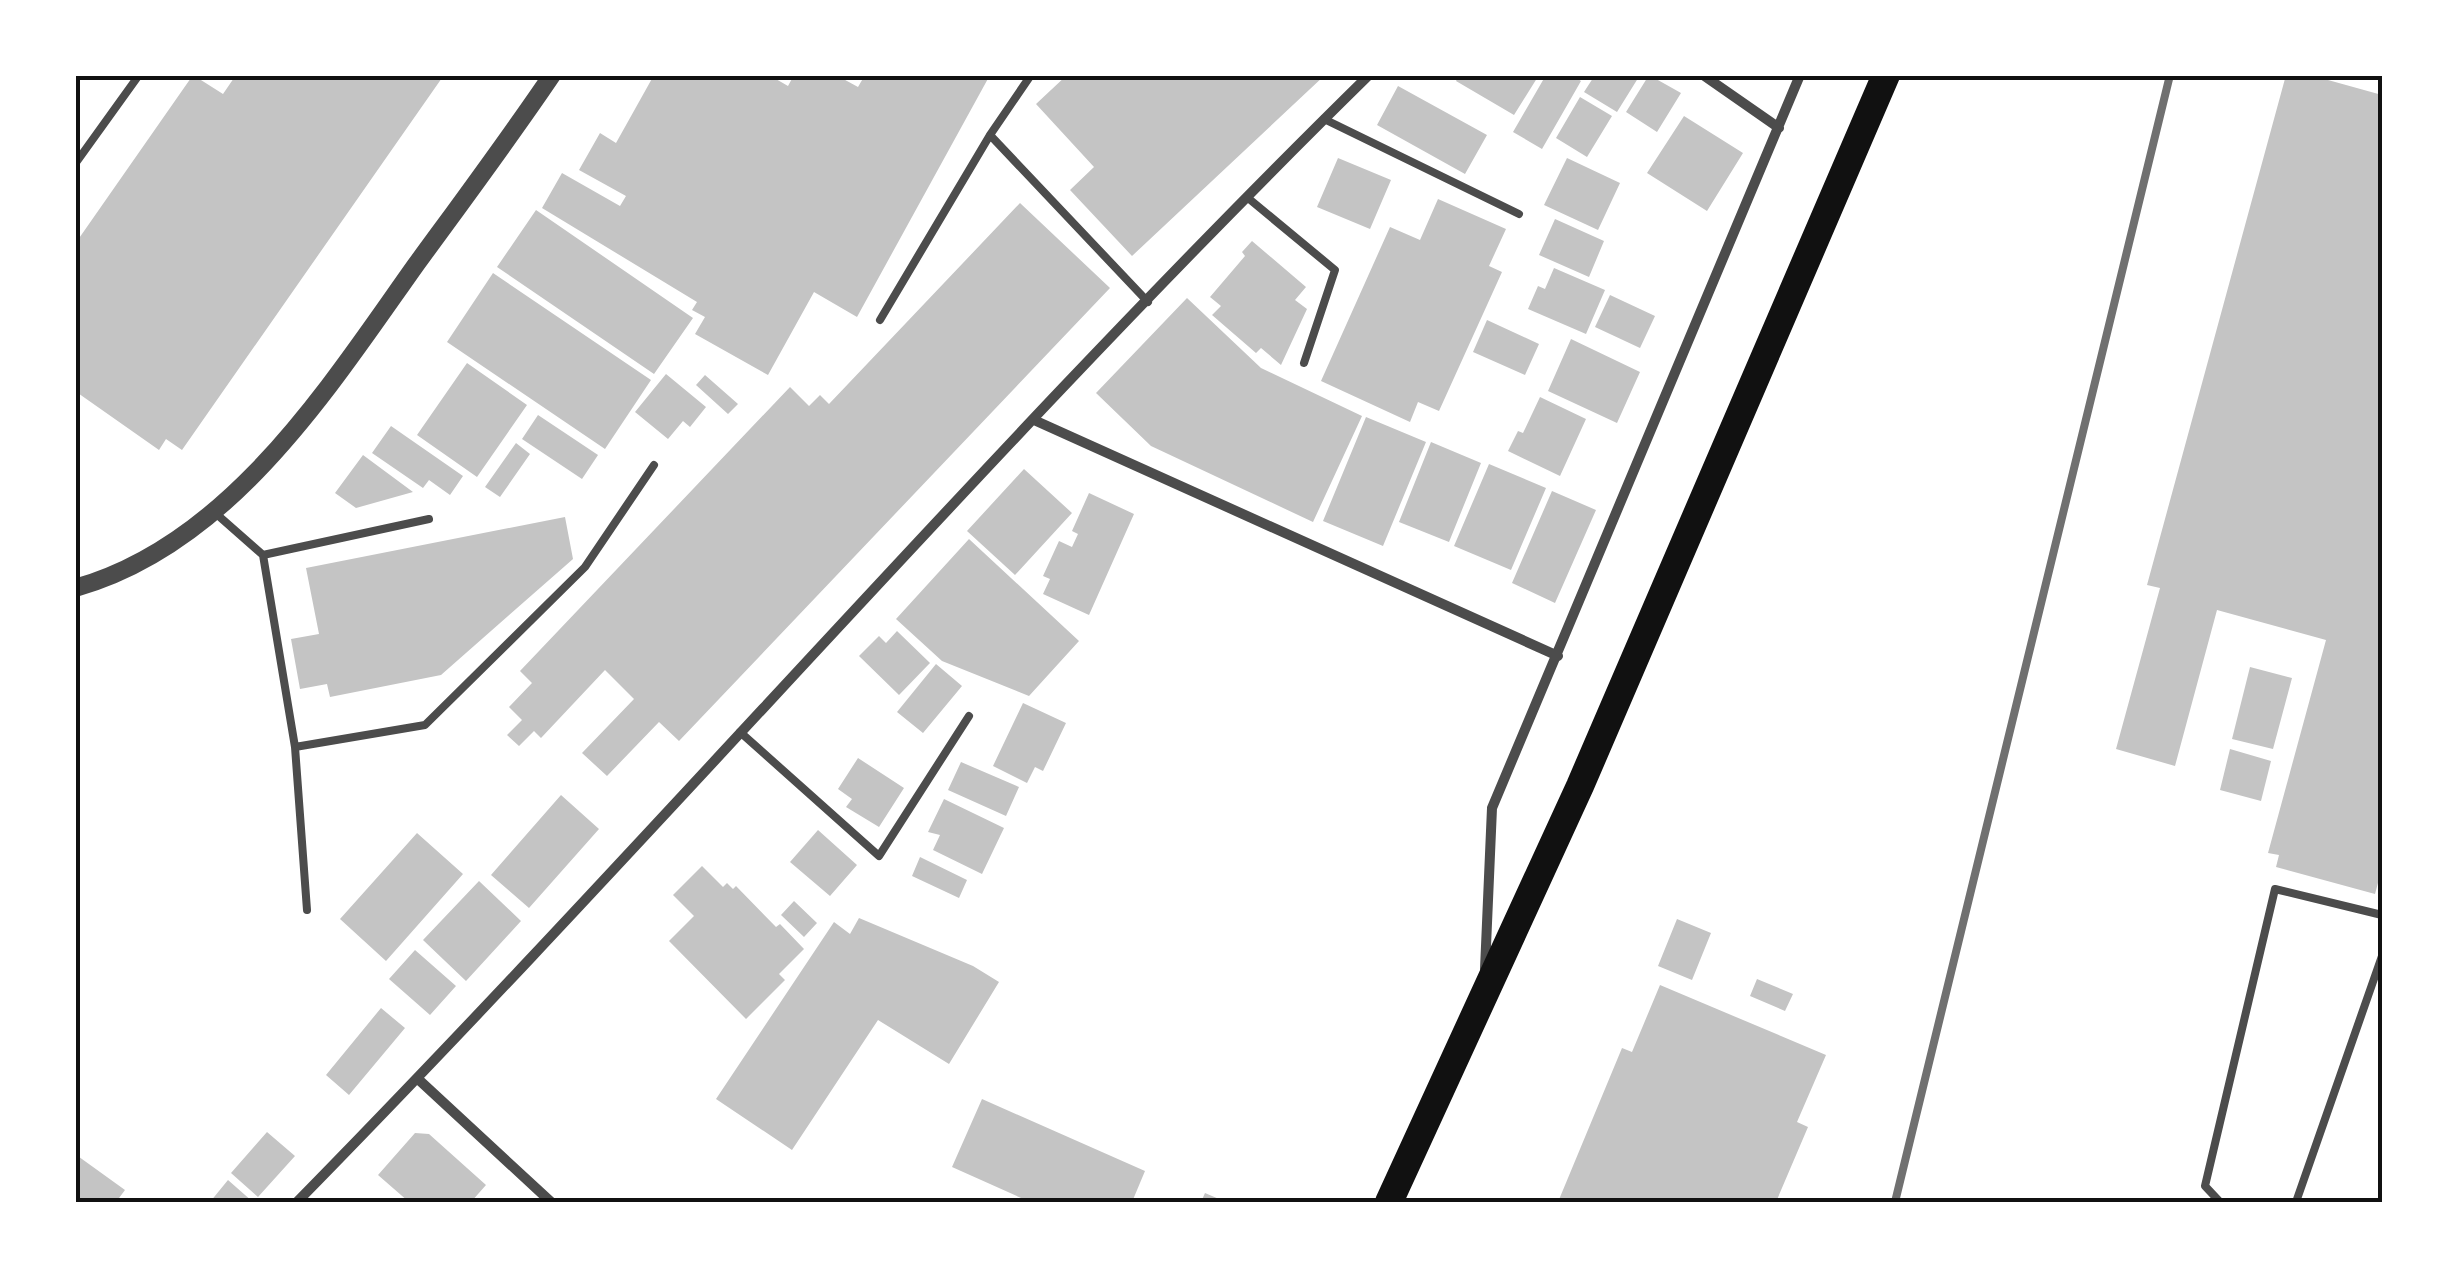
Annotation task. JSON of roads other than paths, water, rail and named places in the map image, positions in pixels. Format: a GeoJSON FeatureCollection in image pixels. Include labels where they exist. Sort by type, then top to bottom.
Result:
{"type":"FeatureCollection","features":[{"type":"Feature","properties":{"kind":"highway"},"geometry":{"type":"LineString","coordinates":[[1390,1202],[1580,786],[1886,75]]}},
{"type":"Feature","properties":{"kind":"street"},"geometry":{"type":"LineString","coordinates":[[75,588],[110,578],[177,540],[260,472],[373,325],[552,75]]}},
{"type":"Feature","properties":{"kind":"street"},"geometry":{"type":"LineString","coordinates":[[297,1202],[418,1079],[1034,420],[1369,75]]}},
{"type":"Feature","properties":{"kind":"street"},"geometry":{"type":"LineString","coordinates":[[1704,75],[1778,128]]}},
{"type":"Feature","properties":{"kind":"street"},"geometry":{"type":"LineString","coordinates":[[1484,990],[1492,808],[1800,75]]}},
{"type":"Feature","properties":{"kind":"street"},"geometry":{"type":"LineString","coordinates":[[1034,420],[1558,656]]}},
{"type":"Feature","properties":{"kind":"street"},"geometry":{"type":"LineString","coordinates":[[418,1079],[546,1200]]}},
{"type":"Feature","properties":{"kind":"lane"},"geometry":{"type":"LineString","coordinates":[[75,164],[139,75]]}},
{"type":"Feature","properties":{"kind":"lane"},"geometry":{"type":"LineString","coordinates":[[880,320],[990,135],[1031,75]]}},
{"type":"Feature","properties":{"kind":"lane"},"geometry":{"type":"LineString","coordinates":[[1324,119],[1518,214]]}},
{"type":"Feature","properties":{"kind":"lane"},"geometry":{"type":"LineString","coordinates":[[990,135],[1148,302]]}},
{"type":"Feature","properties":{"kind":"lane"},"geometry":{"type":"LineString","coordinates":[[1248,198],[1334,270],[1304,362]]}},
{"type":"Feature","properties":{"kind":"lane"},"geometry":{"type":"LineString","coordinates":[[295,748],[426,724],[585,567],[654,465]]}},
{"type":"Feature","properties":{"kind":"lane"},"geometry":{"type":"LineString","coordinates":[[213,511],[264,555],[295,748],[307,910]]}},
{"type":"Feature","properties":{"kind":"lane"},"geometry":{"type":"LineString","coordinates":[[264,555],[428,519]]}},
{"type":"Feature","properties":{"kind":"lane"},"geometry":{"type":"LineString","coordinates":[[740,732],[880,856],[969,716]]}},
{"type":"Feature","properties":{"kind":"lane"},"geometry":{"type":"LineString","coordinates":[[2220,1202],[2205,1186],[2275,889],[2382,915]]}},
{"type":"Feature","properties":{"kind":"lane"},"geometry":{"type":"LineString","coordinates":[[2296,1202],[2382,956]]}},
{"type":"Feature","properties":{"kind":"railway"},"geometry":{"type":"LineString","coordinates":[[1895,1202],[2170,75]]}}]}
